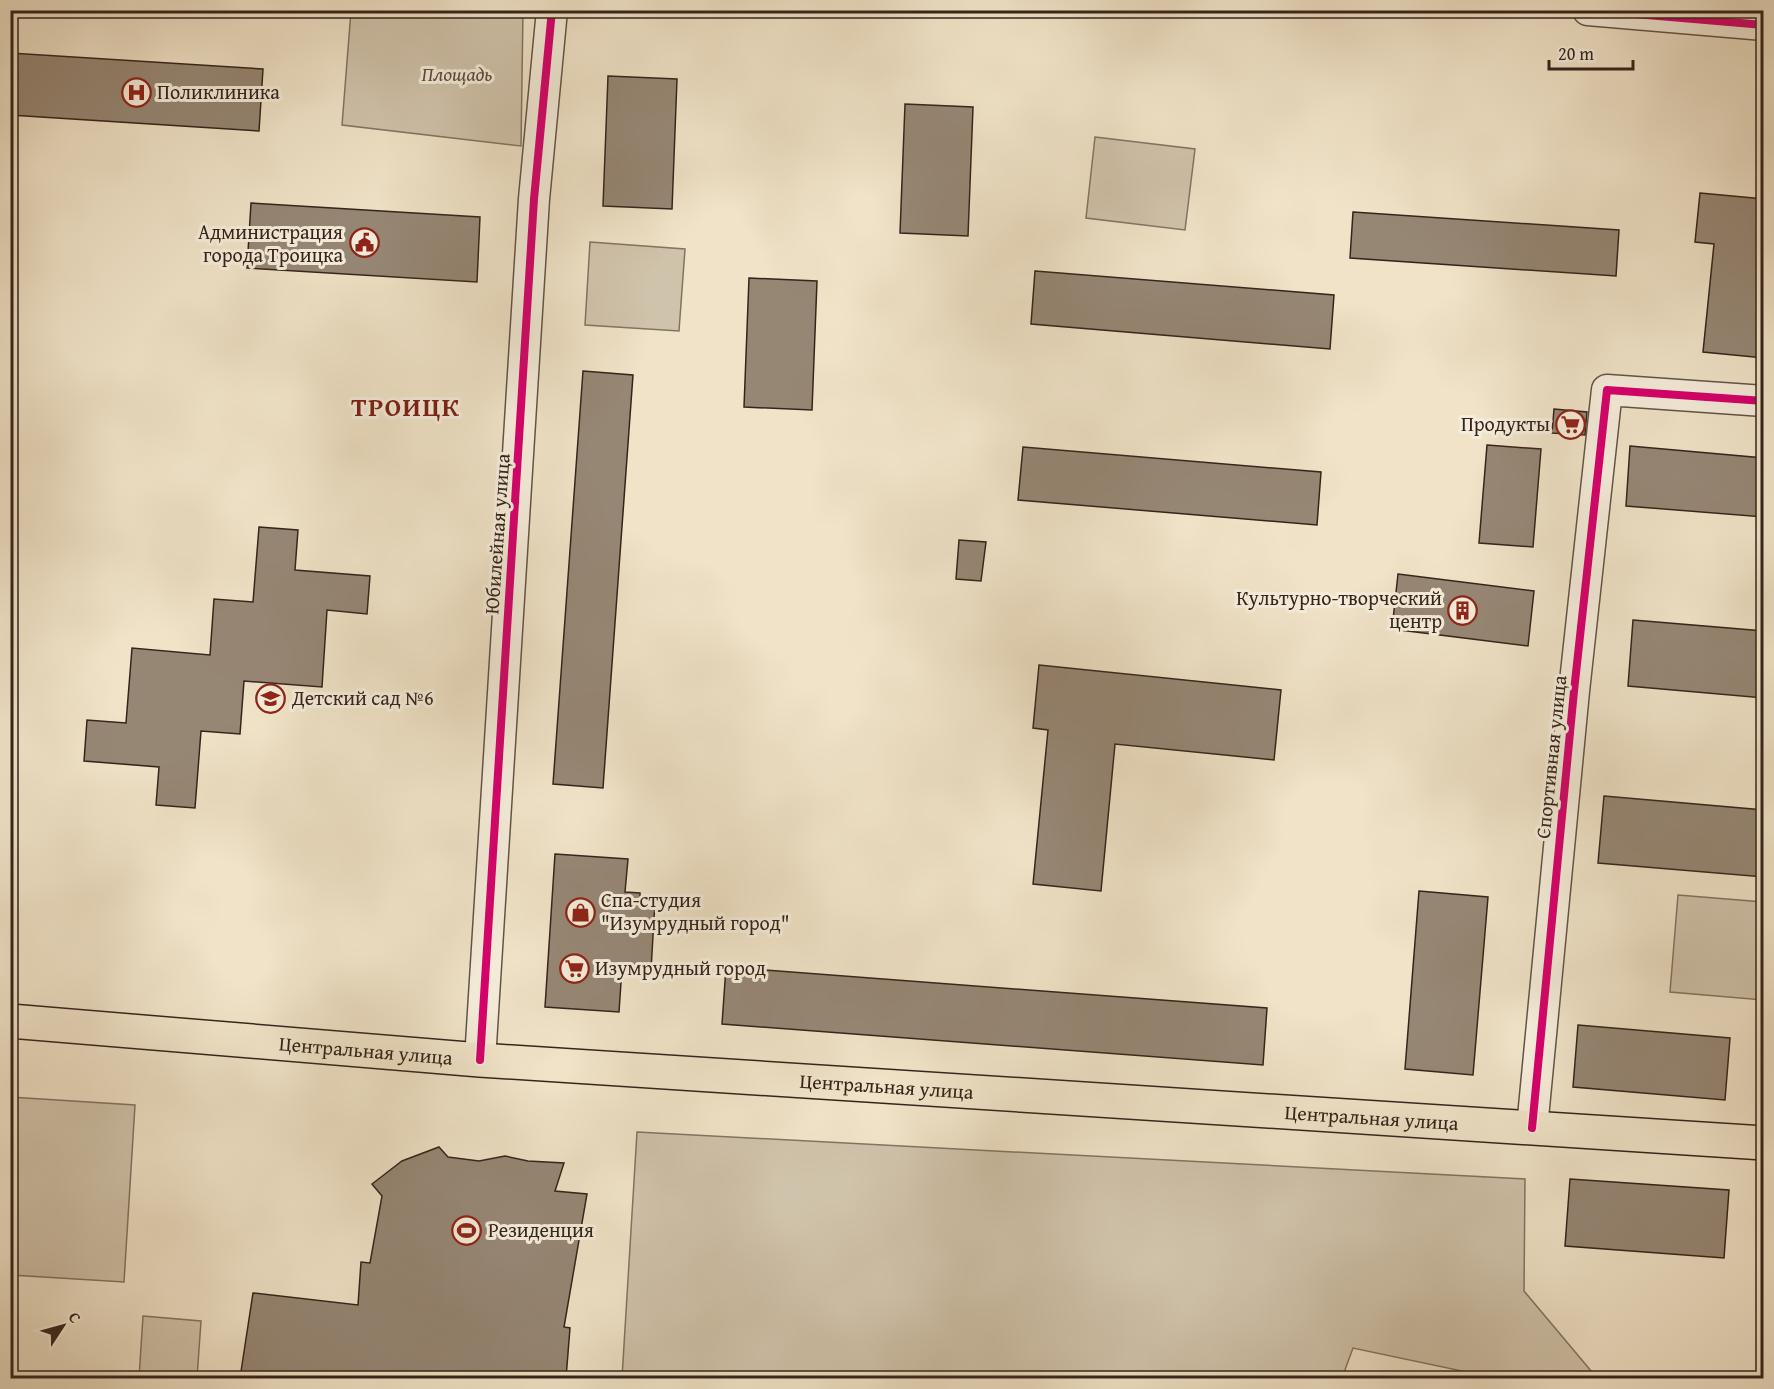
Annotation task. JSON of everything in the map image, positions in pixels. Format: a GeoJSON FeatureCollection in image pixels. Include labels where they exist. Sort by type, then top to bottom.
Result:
{"type":"FeatureCollection","features":[{"type":"Feature","properties":{"kind":"main road","name":"Центральная улица"},"geometry":{"type":"LineString","coordinates":[[10,1021],[480,1060],[1764,1143]]}},
{"type":"Feature","properties":{"kind":"street","name":"Юбилейная улица"},"geometry":{"type":"LineString","coordinates":[[480,1060],[534,199],[552,10]]}},
{"type":"Feature","properties":{"kind":"street"},"geometry":{"type":"LineString","coordinates":[[1588,10],[1670,13],[1764,25]]}},
{"type":"Feature","properties":{"kind":"street","name":"Спортивная улица"},"geometry":{"type":"LineString","coordinates":[[1532,1128],[1573,703],[1607,390],[1764,401]]}},
{"type":"Feature","properties":{"kind":"green space","name":"Площадь"},"geometry":{"type":"Polygon","coordinates":[[[351,11],[523,11],[521,146],[342,125],[351,11]]]}},
{"type":"Feature","properties":{"kind":"green space"},"geometry":{"type":"Polygon","coordinates":[[[1095,137],[1195,149],[1185,230],[1086,218],[1095,137]]]}},
{"type":"Feature","properties":{"kind":"green space"},"geometry":{"type":"Polygon","coordinates":[[[590,242],[685,249],[679,331],[585,325],[590,242]]]}},
{"type":"Feature","properties":{"kind":"green space"},"geometry":{"type":"Polygon","coordinates":[[[1678,895],[1763,902],[1763,1000],[1670,992],[1678,895]]]}},
{"type":"Feature","properties":{"kind":"green space"},"geometry":{"type":"Polygon","coordinates":[[[10,1097],[135,1105],[124,1282],[11,1275],[10,1097]]]}},
{"type":"Feature","properties":{"kind":"green space"},"geometry":{"type":"Polygon","coordinates":[[[637,1132],[1525,1179],[1524,1291],[1597,1378],[1495,1378],[1353,1348],[1342,1378],[622,1378],[637,1132]]]}},
{"type":"Feature","properties":{"kind":"green space"},"geometry":{"type":"Polygon","coordinates":[[[143,1316],[201,1321],[197,1378],[139,1378],[143,1316]]]}},
{"type":"Feature","properties":{"kind":"building","name":"Поликлиника"},"geometry":{"type":"Polygon","coordinates":[[[10,53],[263,69],[259,131],[10,115],[10,53]]]}},
{"type":"Feature","properties":{"kind":"building"},"geometry":{"type":"Polygon","coordinates":[[[608,76],[677,79],[672,209],[603,206],[608,76]]]}},
{"type":"Feature","properties":{"kind":"building"},"geometry":{"type":"Polygon","coordinates":[[[905,104],[973,107],[968,236],[900,233],[905,104]]]}},
{"type":"Feature","properties":{"kind":"building"},"geometry":{"type":"Polygon","coordinates":[[[1700,193],[1764,199],[1764,358],[1703,352],[1714,244],[1695,242],[1700,193]]]}},
{"type":"Feature","properties":{"kind":"building","name":"Администрация города Троицка"},"geometry":{"type":"Polygon","coordinates":[[[251,203],[480,217],[477,282],[247,268],[251,203]]]}},
{"type":"Feature","properties":{"kind":"building"},"geometry":{"type":"Polygon","coordinates":[[[1353,212],[1619,230],[1616,276],[1350,258],[1353,212]]]}},
{"type":"Feature","properties":{"kind":"building"},"geometry":{"type":"Polygon","coordinates":[[[1035,271],[1334,295],[1330,349],[1031,324],[1035,271]]]}},
{"type":"Feature","properties":{"kind":"building"},"geometry":{"type":"Polygon","coordinates":[[[749,278],[817,281],[812,410],[744,407],[749,278]]]}},
{"type":"Feature","properties":{"kind":"building"},"geometry":{"type":"Polygon","coordinates":[[[583,371],[633,375],[603,788],[553,784],[583,371]]]}},
{"type":"Feature","properties":{"kind":"building"},"geometry":{"type":"Polygon","coordinates":[[[1554,409],[1587,412],[1585,435],[1552,433],[1554,409]]]}},
{"type":"Feature","properties":{"kind":"building"},"geometry":{"type":"Polygon","coordinates":[[[1487,445],[1541,449],[1533,547],[1479,543],[1487,445]]]}},
{"type":"Feature","properties":{"kind":"building"},"geometry":{"type":"Polygon","coordinates":[[[1630,446],[1764,458],[1764,517],[1626,506],[1630,446]]]}},
{"type":"Feature","properties":{"kind":"building"},"geometry":{"type":"Polygon","coordinates":[[[1023,447],[1321,472],[1317,525],[1018,500],[1023,447]]]}},
{"type":"Feature","properties":{"kind":"building"},"geometry":{"type":"Polygon","coordinates":[[[259,527],[298,530],[295,570],[370,576],[367,614],[327,610],[322,687],[244,681],[240,734],[201,731],[195,808],[156,805],[159,767],[84,761],[87,720],[126,723],[132,648],[210,655],[214,599],[253,602],[259,527]]]}},
{"type":"Feature","properties":{"kind":"building"},"geometry":{"type":"Polygon","coordinates":[[[959,540],[986,542],[981,581],[956,579],[959,540]]]}},
{"type":"Feature","properties":{"kind":"building","name":"Культурно-творческий центр"},"geometry":{"type":"Polygon","coordinates":[[[1398,574],[1534,591],[1528,646],[1392,629],[1398,574]]]}},
{"type":"Feature","properties":{"kind":"building"},"geometry":{"type":"Polygon","coordinates":[[[1633,620],[1764,631],[1764,698],[1628,686],[1633,620]]]}},
{"type":"Feature","properties":{"kind":"building"},"geometry":{"type":"Polygon","coordinates":[[[1039,665],[1281,690],[1274,760],[1115,744],[1101,891],[1033,884],[1048,730],[1033,728],[1039,665]]]}},
{"type":"Feature","properties":{"kind":"building"},"geometry":{"type":"Polygon","coordinates":[[[1604,796],[1764,810],[1764,877],[1598,863],[1604,796]]]}},
{"type":"Feature","properties":{"kind":"building"},"geometry":{"type":"Polygon","coordinates":[[[555,854],[628,859],[625,892],[640,893],[640,901],[655,902],[651,970],[622,968],[619,1012],[545,1007],[555,854]]]}},
{"type":"Feature","properties":{"kind":"building"},"geometry":{"type":"Polygon","coordinates":[[[1419,891],[1488,897],[1473,1075],[1405,1069],[1419,891]]]}},
{"type":"Feature","properties":{"kind":"building"},"geometry":{"type":"Polygon","coordinates":[[[726,967],[1267,1008],[1263,1065],[722,1024],[726,967]]]}},
{"type":"Feature","properties":{"kind":"building"},"geometry":{"type":"Polygon","coordinates":[[[1578,1025],[1730,1038],[1725,1100],[1573,1087],[1578,1025]]]}},
{"type":"Feature","properties":{"kind":"building"},"geometry":{"type":"Polygon","coordinates":[[[439,1147],[448,1157],[479,1161],[505,1156],[528,1161],[564,1163],[555,1191],[587,1194],[564,1327],[570,1328],[566,1378],[240,1378],[253,1293],[358,1305],[361,1262],[370,1263],[382,1196],[372,1184],[402,1161],[439,1147]]]}},
{"type":"Feature","properties":{"kind":"building"},"geometry":{"type":"Polygon","coordinates":[[[1570,1179],[1729,1190],[1724,1258],[1565,1246],[1570,1179]]]}},
{"type":"Feature","properties":{"kind":"cycle path"},"geometry":{"type":"LineString","coordinates":[[480,1060],[534,199],[552,10]]}},
{"type":"Feature","properties":{"kind":"cycle path"},"geometry":{"type":"LineString","coordinates":[[1588,10],[1764,25]]}},
{"type":"Feature","properties":{"kind":"cycle path"},"geometry":{"type":"LineString","coordinates":[[1532,1128],[1574,691],[1607,390],[1764,401]]}},
{"type":"Feature","properties":{"kind":"place","name":"Поликлиника"},"geometry":{"type":"Point","coordinates":[136,92]}},
{"type":"Feature","properties":{"kind":"place","name":"Администрация города Троицка"},"geometry":{"type":"Point","coordinates":[364,243]}},
{"type":"Feature","properties":{"kind":"place","name":"Продукты"},"geometry":{"type":"Point","coordinates":[1571,424]}},
{"type":"Feature","properties":{"kind":"place","name":"Культурно-творческий центр"},"geometry":{"type":"Point","coordinates":[1463,610]}},
{"type":"Feature","properties":{"kind":"place","name":"Детский сад №6"},"geometry":{"type":"Point","coordinates":[271,698]}},
{"type":"Feature","properties":{"kind":"place","name":"Спа-студия \"Изумрудный город\""},"geometry":{"type":"Point","coordinates":[580,912]}},
{"type":"Feature","properties":{"kind":"place","name":"Изумрудный город"},"geometry":{"type":"Point","coordinates":[574,968]}},
{"type":"Feature","properties":{"kind":"place","name":"Резиденция"},"geometry":{"type":"Point","coordinates":[467,1230]}},
{"type":"Feature","properties":{"kind":"district","name":"ТРОИЦК"},"geometry":{"type":"Point","coordinates":[406,407]}}]}
